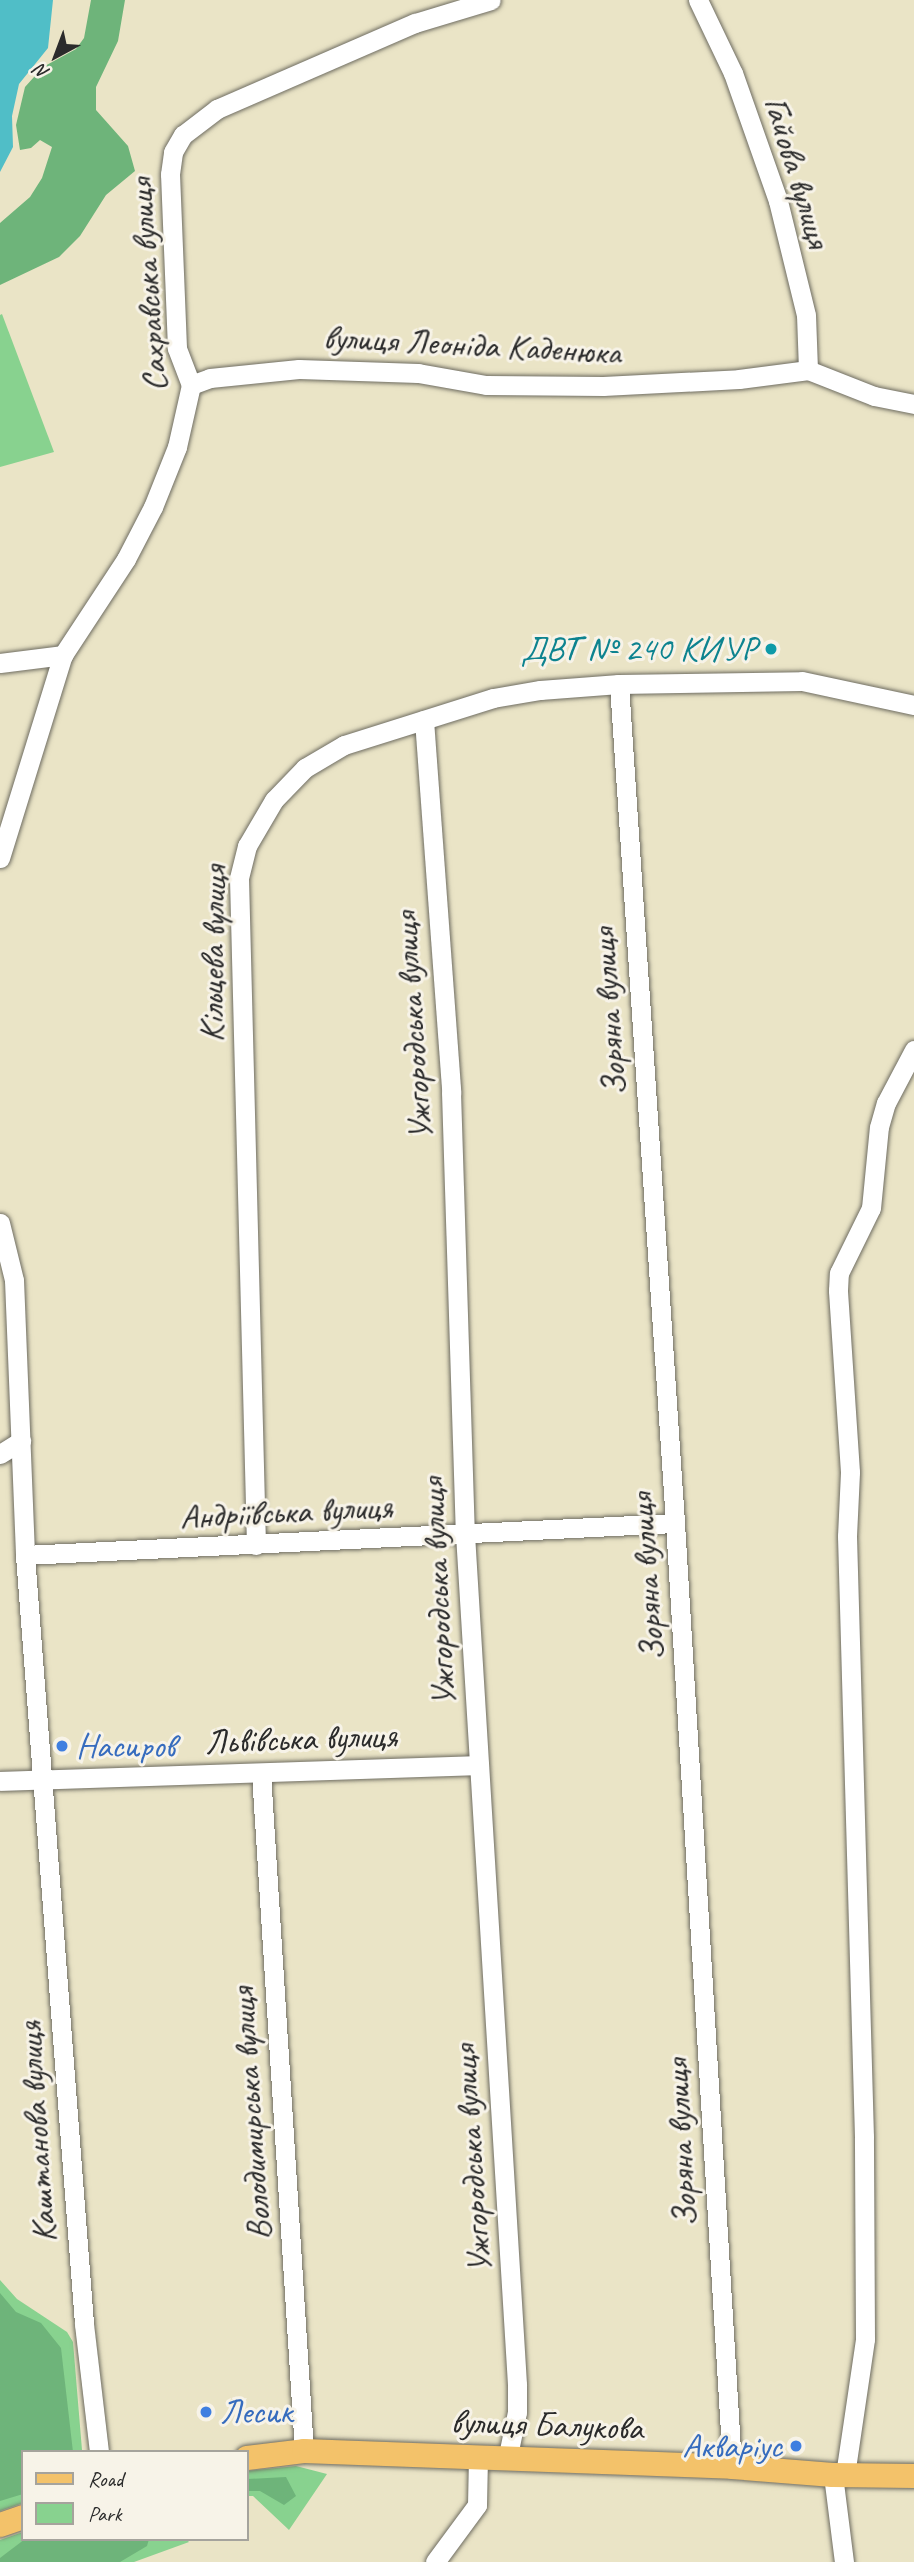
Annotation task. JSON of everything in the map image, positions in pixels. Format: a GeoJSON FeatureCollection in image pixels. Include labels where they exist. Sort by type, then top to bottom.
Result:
{"type":"FeatureCollection","features":[{"type":"Feature","properties":{"kind":"main road","name":"вулиця Балукова"},"geometry":{"type":"LineString","coordinates":[[248,2458],[304,2451],[914,2476]]}},
{"type":"Feature","properties":{"kind":"main road"},"geometry":{"type":"LineString","coordinates":[[0,2525],[21,2518]]}},
{"type":"Feature","properties":{"kind":"street","name":"Сахравська вулиця"},"geometry":{"type":"LineString","coordinates":[[0,858],[63,655],[126,559],[153,507],[177,447],[191,385],[177,348],[170,174],[173,152],[183,135],[207,115],[242,98],[415,23],[491,0]]}},
{"type":"Feature","properties":{"kind":"street","name":"Гайова вулиця"},"geometry":{"type":"LineString","coordinates":[[698,0],[733,73],[778,201],[806,315],[808,370]]}},
{"type":"Feature","properties":{"kind":"street","name":"вулиця Леоніда Каденюка"},"geometry":{"type":"LineString","coordinates":[[191,385],[210,378],[299,369],[418,373],[486,385],[603,386],[739,379],[808,370],[874,396],[914,404]]}},
{"type":"Feature","properties":{"kind":"street"},"geometry":{"type":"LineString","coordinates":[[0,663],[63,655]]}},
{"type":"Feature","properties":{"kind":"street","name":"Кільцева вулиця"},"geometry":{"type":"LineString","coordinates":[[256,1545],[239,878],[247,846],[274,800],[305,768],[344,745],[493,698],[619,684],[802,681],[914,705]]}},
{"type":"Feature","properties":{"kind":"street","name":"Зоряна вулиця"},"geometry":{"type":"LineString","coordinates":[[619,684],[675,1523],[732,2467]]}},
{"type":"Feature","properties":{"kind":"street","name":"Ужгородська вулиця"},"geometry":{"type":"LineString","coordinates":[[424,720],[450,1092],[465,1534],[517,2385],[517,2412],[508,2460]]}},
{"type":"Feature","properties":{"kind":"street"},"geometry":{"type":"LineString","coordinates":[[844,2562],[839,2475],[865,2339],[865,2272],[856,1806],[847,1536],[850,1472],[838,1290],[839,1273],[871,1209],[879,1127],[886,1103],[914,1050]]}},
{"type":"Feature","properties":{"kind":"street"},"geometry":{"type":"LineString","coordinates":[[0,1223],[14,1280],[25,1555]]}},
{"type":"Feature","properties":{"kind":"street"},"geometry":{"type":"LineString","coordinates":[[0,1454],[21,1441]]}},
{"type":"Feature","properties":{"kind":"street","name":"Андріївська вулиця"},"geometry":{"type":"LineString","coordinates":[[25,1555],[675,1523]]}},
{"type":"Feature","properties":{"kind":"street","name":"Каштанова вулиця"},"geometry":{"type":"LineString","coordinates":[[25,1555],[82,2297],[99,2450]]}},
{"type":"Feature","properties":{"kind":"street","name":"Львівська вулиця"},"geometry":{"type":"LineString","coordinates":[[0,1781],[43,1777],[479,1765]]}},
{"type":"Feature","properties":{"kind":"street","name":"Володимирська вулиця"},"geometry":{"type":"LineString","coordinates":[[261,1773],[304,2451]]}},
{"type":"Feature","properties":{"kind":"street"},"geometry":{"type":"LineString","coordinates":[[435,2562],[477,2505],[478,2458]]}},
{"type":"Feature","properties":{"kind":"green space"},"geometry":{"type":"Polygon","coordinates":[[[91,0],[125,0],[118,41],[96,87],[96,110],[128,146],[135,171],[106,195],[80,236],[59,257],[0,285],[0,223],[30,197],[42,178],[52,147],[40,140],[31,148],[20,150],[16,125],[25,87],[43,67],[76,49],[84,38],[91,0]]]}},
{"type":"Feature","properties":{"kind":"green space"},"geometry":{"type":"Polygon","coordinates":[[[2,314],[54,452],[0,467],[0,315],[2,314]]]}},
{"type":"Feature","properties":{"kind":"green space"},"geometry":{"type":"Polygon","coordinates":[[[0,2280],[17,2299],[67,2332],[73,2342],[82,2450],[21,2450],[21,2504],[0,2511],[0,2280]]]}},
{"type":"Feature","properties":{"kind":"green space"},"geometry":{"type":"Polygon","coordinates":[[[0,2293],[16,2312],[41,2323],[61,2348],[73,2450],[21,2450],[21,2495],[0,2501],[0,2293]]]}},
{"type":"Feature","properties":{"kind":"green space"},"geometry":{"type":"Polygon","coordinates":[[[296,2466],[327,2474],[289,2530],[253,2496],[248,2496],[248,2471],[296,2466]]]}},
{"type":"Feature","properties":{"kind":"green space"},"geometry":{"type":"Polygon","coordinates":[[[286,2477],[296,2496],[284,2505],[260,2491],[248,2491],[248,2479],[286,2477]]]}},
{"type":"Feature","properties":{"kind":"green space"},"geometry":{"type":"Polygon","coordinates":[[[21,2533],[21,2541],[189,2542],[134,2562],[0,2562],[0,2540],[21,2533]]]}},
{"type":"Feature","properties":{"kind":"green space"},"geometry":{"type":"Polygon","coordinates":[[[22,2541],[148,2541],[147,2546],[120,2562],[0,2562],[0,2558],[22,2541]]]}},
{"type":"Feature","properties":{"kind":"water"},"geometry":{"type":"Polygon","coordinates":[[[0,0],[53,0],[48,48],[19,84],[12,116],[13,147],[0,172],[0,0]]]}},
{"type":"Feature","properties":{"kind":"place","name":"ДВТ № 240 КИУР"},"geometry":{"type":"Point","coordinates":[771,649]}},
{"type":"Feature","properties":{"kind":"place","name":"Насиров"},"geometry":{"type":"Point","coordinates":[62,1746]}},
{"type":"Feature","properties":{"kind":"place","name":"Лесик"},"geometry":{"type":"Point","coordinates":[206,2412]}},
{"type":"Feature","properties":{"kind":"place","name":"Акваріус"},"geometry":{"type":"Point","coordinates":[796,2446]}}]}
